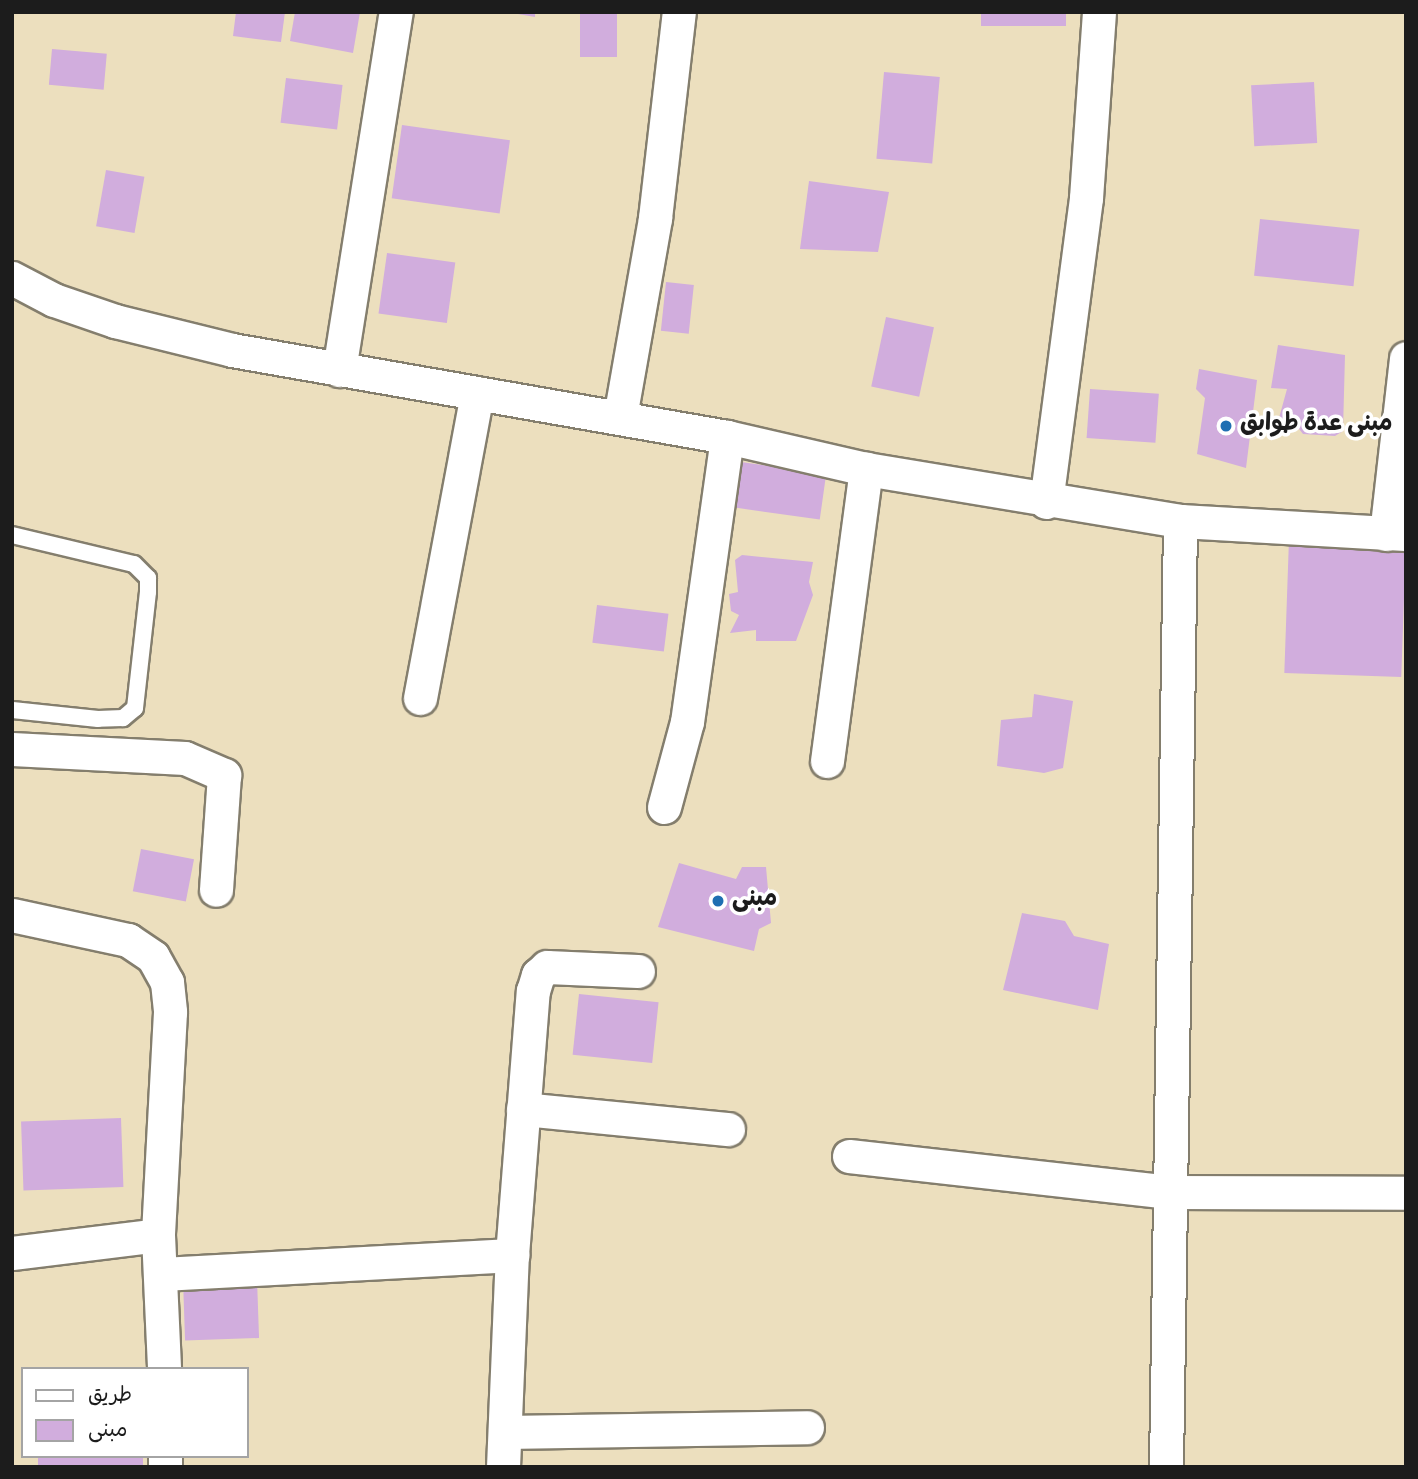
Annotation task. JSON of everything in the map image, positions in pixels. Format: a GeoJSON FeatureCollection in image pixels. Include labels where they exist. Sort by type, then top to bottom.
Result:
{"type":"FeatureCollection","features":[{"type":"Feature","properties":{"kind":"street"},"geometry":{"type":"LineString","coordinates":[[339,370],[396,12]]}},
{"type":"Feature","properties":{"kind":"street"},"geometry":{"type":"LineString","coordinates":[[620,417],[655,218],[678,12]]}},
{"type":"Feature","properties":{"kind":"street"},"geometry":{"type":"LineString","coordinates":[[1046,502],[1086,198],[1099,12]]}},
{"type":"Feature","properties":{"kind":"street"},"geometry":{"type":"LineString","coordinates":[[12,278],[54,300],[115,321],[232,350],[727,437],[866,470],[1046,502],[1180,521],[1396,534],[1406,358]]}},
{"type":"Feature","properties":{"kind":"street"},"geometry":{"type":"LineString","coordinates":[[420,698],[477,393]]}},
{"type":"Feature","properties":{"kind":"street"},"geometry":{"type":"LineString","coordinates":[[664,807],[687,722],[727,437]]}},
{"type":"Feature","properties":{"kind":"street"},"geometry":{"type":"LineString","coordinates":[[828,761],[866,470]]}},
{"type":"Feature","properties":{"kind":"street"},"geometry":{"type":"LineString","coordinates":[[1166,1467],[1180,521]]}},
{"type":"Feature","properties":{"kind":"street"},"geometry":{"type":"LineString","coordinates":[[12,749],[185,758],[224,775],[216,890]]}},
{"type":"Feature","properties":{"kind":"street"},"geometry":{"type":"LineString","coordinates":[[12,915],[128,940],[153,957],[167,982],[170,1012],[158,1236],[162,1274],[164,1367]]}},
{"type":"Feature","properties":{"kind":"street"},"geometry":{"type":"LineString","coordinates":[[503,1467],[512,1255],[523,1109],[538,975],[547,967],[559,965],[638,971]]}},
{"type":"Feature","properties":{"kind":"street"},"geometry":{"type":"LineString","coordinates":[[523,1109],[728,1129]]}},
{"type":"Feature","properties":{"kind":"street"},"geometry":{"type":"LineString","coordinates":[[849,1156],[1170,1192],[1406,1193]]}},
{"type":"Feature","properties":{"kind":"street"},"geometry":{"type":"LineString","coordinates":[[12,1253],[158,1236]]}},
{"type":"Feature","properties":{"kind":"street"},"geometry":{"type":"LineString","coordinates":[[162,1274],[512,1255]]}},
{"type":"Feature","properties":{"kind":"street"},"geometry":{"type":"LineString","coordinates":[[505,1432],[807,1427]]}},
{"type":"Feature","properties":{"kind":"lane"},"geometry":{"type":"LineString","coordinates":[[12,535],[134,564],[148,578],[148,592],[135,708],[122,718],[99,719],[12,710]]}},
{"type":"Feature","properties":{"kind":"building"},"geometry":{"type":"Polygon","coordinates":[[[236,12],[285,12],[281,42],[233,36],[236,12]]]}},
{"type":"Feature","properties":{"kind":"building"},"geometry":{"type":"Polygon","coordinates":[[[295,12],[360,12],[353,53],[290,41],[295,12]]]}},
{"type":"Feature","properties":{"kind":"building"},"geometry":{"type":"Polygon","coordinates":[[[507,12],[535,12],[535,17],[507,12]]]}},
{"type":"Feature","properties":{"kind":"building"},"geometry":{"type":"Polygon","coordinates":[[[580,12],[617,12],[617,57],[580,57],[580,12]]]}},
{"type":"Feature","properties":{"kind":"building"},"geometry":{"type":"Polygon","coordinates":[[[981,12],[1066,12],[1066,26],[981,26],[981,12]]]}},
{"type":"Feature","properties":{"kind":"building"},"geometry":{"type":"Polygon","coordinates":[[[52,49],[107,54],[104,90],[49,85],[52,49]]]}},
{"type":"Feature","properties":{"kind":"building"},"geometry":{"type":"Polygon","coordinates":[[[884,72],[940,77],[932,164],[876,159],[884,72]]]}},
{"type":"Feature","properties":{"kind":"building"},"geometry":{"type":"Polygon","coordinates":[[[286,78],[343,85],[337,130],[281,123],[286,78]]]}},
{"type":"Feature","properties":{"kind":"building"},"geometry":{"type":"Polygon","coordinates":[[[1314,82],[1317,143],[1254,146],[1251,85],[1314,82]]]}},
{"type":"Feature","properties":{"kind":"building"},"geometry":{"type":"Polygon","coordinates":[[[402,125],[510,140],[500,213],[392,198],[402,125]]]}},
{"type":"Feature","properties":{"kind":"building"},"geometry":{"type":"Polygon","coordinates":[[[106,170],[144,177],[135,233],[96,226],[106,170]]]}},
{"type":"Feature","properties":{"kind":"building"},"geometry":{"type":"Polygon","coordinates":[[[809,181],[889,192],[878,252],[800,249],[809,181]]]}},
{"type":"Feature","properties":{"kind":"building"},"geometry":{"type":"Polygon","coordinates":[[[1260,219],[1359,229],[1353,286],[1254,276],[1260,219]]]}},
{"type":"Feature","properties":{"kind":"building"},"geometry":{"type":"Polygon","coordinates":[[[387,253],[455,263],[447,323],[379,313],[387,253]]]}},
{"type":"Feature","properties":{"kind":"building"},"geometry":{"type":"Polygon","coordinates":[[[666,282],[694,285],[689,334],[661,331],[666,282]]]}},
{"type":"Feature","properties":{"kind":"building"},"geometry":{"type":"Polygon","coordinates":[[[886,317],[934,327],[919,397],[871,386],[886,317]]]}},
{"type":"Feature","properties":{"kind":"building"},"geometry":{"type":"Polygon","coordinates":[[[1278,345],[1345,355],[1343,431],[1335,436],[1303,434],[1296,425],[1279,418],[1287,389],[1271,388],[1278,345]]]}},
{"type":"Feature","properties":{"kind":"building","name":"مبنى عدة طوابق"},"geometry":{"type":"Polygon","coordinates":[[[1199,369],[1257,380],[1246,468],[1197,454],[1205,398],[1196,389],[1199,369]]]}},
{"type":"Feature","properties":{"kind":"building"},"geometry":{"type":"Polygon","coordinates":[[[1090,389],[1159,394],[1155,443],[1087,438],[1090,389]]]}},
{"type":"Feature","properties":{"kind":"building"},"geometry":{"type":"Polygon","coordinates":[[[741,462],[826,474],[820,520],[735,508],[741,462]]]}},
{"type":"Feature","properties":{"kind":"building"},"geometry":{"type":"Polygon","coordinates":[[[1289,539],[1406,543],[1401,677],[1284,673],[1289,539]]]}},
{"type":"Feature","properties":{"kind":"building"},"geometry":{"type":"Polygon","coordinates":[[[742,555],[813,562],[809,582],[813,595],[796,641],[756,641],[756,630],[730,633],[739,615],[731,611],[729,594],[738,592],[735,560],[742,555]]]}},
{"type":"Feature","properties":{"kind":"building"},"geometry":{"type":"Polygon","coordinates":[[[597,605],[668,614],[664,651],[592,643],[597,605]]]}},
{"type":"Feature","properties":{"kind":"building"},"geometry":{"type":"Polygon","coordinates":[[[1034,694],[1073,701],[1063,768],[1044,773],[997,766],[1001,720],[1032,717],[1034,694]]]}},
{"type":"Feature","properties":{"kind":"building"},"geometry":{"type":"Polygon","coordinates":[[[141,849],[194,859],[186,902],[133,891],[141,849]]]}},
{"type":"Feature","properties":{"kind":"building","name":"مبنى"},"geometry":{"type":"Polygon","coordinates":[[[679,863],[736,879],[742,867],[766,867],[771,923],[759,929],[754,951],[658,927],[679,863]]]}},
{"type":"Feature","properties":{"kind":"building"},"geometry":{"type":"Polygon","coordinates":[[[1022,913],[1065,921],[1074,936],[1109,944],[1098,1010],[1003,990],[1022,913]]]}},
{"type":"Feature","properties":{"kind":"building"},"geometry":{"type":"Polygon","coordinates":[[[579,994],[659,1002],[652,1063],[573,1055],[579,994]]]}},
{"type":"Feature","properties":{"kind":"building"},"geometry":{"type":"Polygon","coordinates":[[[121,1118],[123,1187],[23,1190],[21,1121],[121,1118]]]}},
{"type":"Feature","properties":{"kind":"building"},"geometry":{"type":"Polygon","coordinates":[[[257,1279],[259,1338],[185,1341],[183,1282],[257,1279]]]}},
{"type":"Feature","properties":{"kind":"building"},"geometry":{"type":"Polygon","coordinates":[[[38,1458],[143,1458],[143,1467],[38,1467],[38,1458]]]}},
{"type":"Feature","properties":{"kind":"place","name":"مبنى عدة طوابق"},"geometry":{"type":"Point","coordinates":[1226,426]}},
{"type":"Feature","properties":{"kind":"place","name":"مبنى"},"geometry":{"type":"Point","coordinates":[718,901]}}]}
